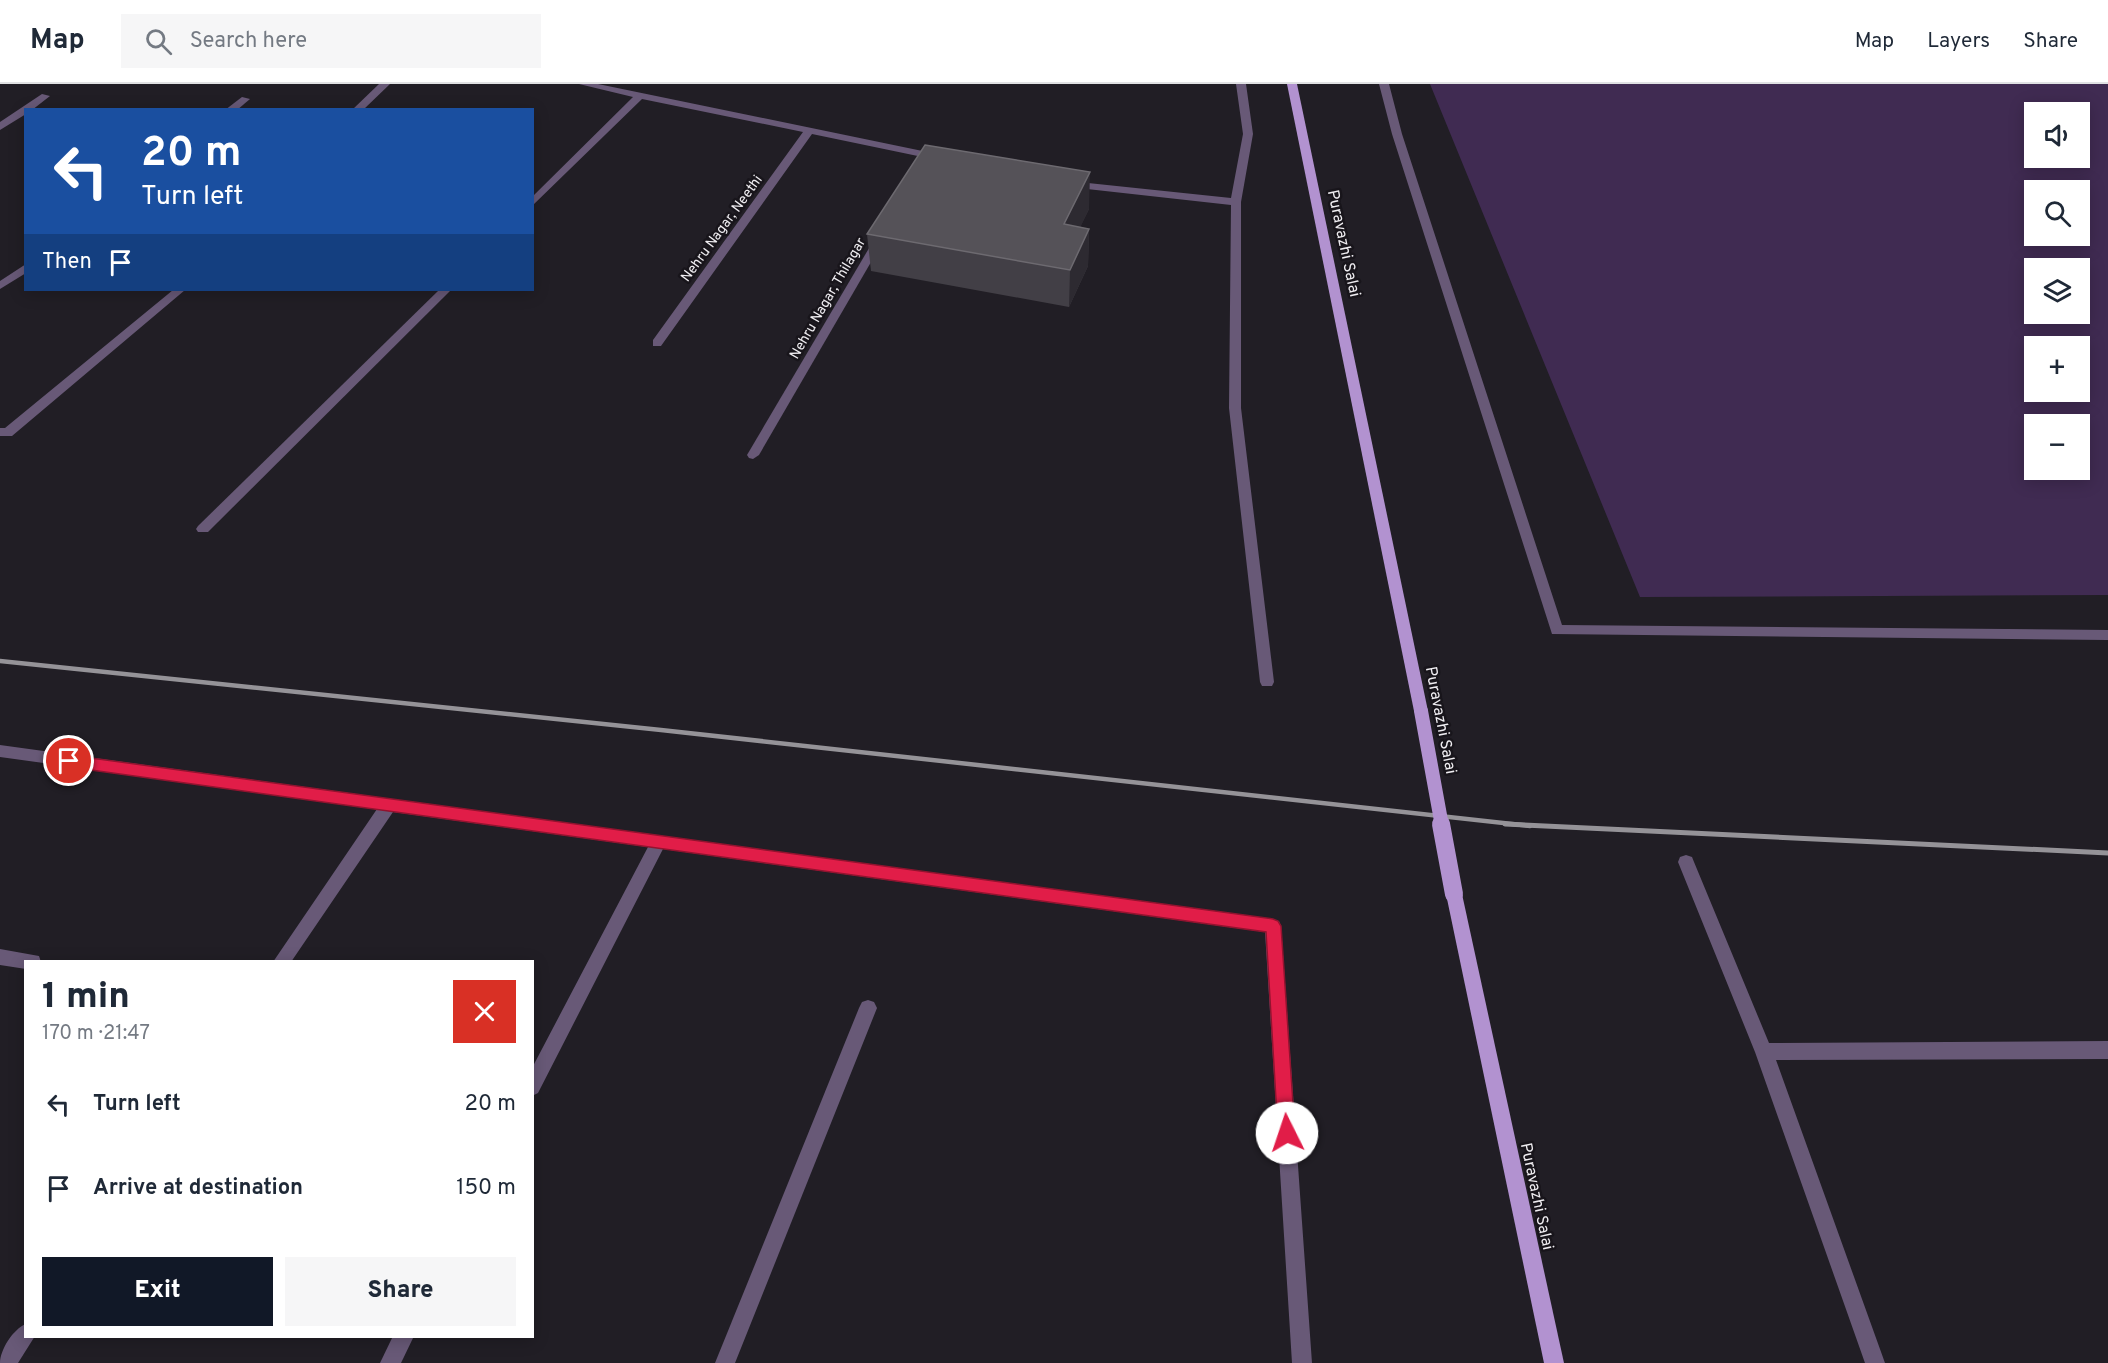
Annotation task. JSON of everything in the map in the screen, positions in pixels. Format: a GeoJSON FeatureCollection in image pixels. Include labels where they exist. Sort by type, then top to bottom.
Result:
{"type":"FeatureCollection","features":[{"type":"Feature","properties":{"kind":"main road","name":"Puravazhi Salai"},"geometry":{"type":"LineString","coordinates":[[1292,84],[1421,711],[1454,894],[1554,1363]]}},
{"type":"Feature","properties":{"kind":"street"},"geometry":{"type":"LineString","coordinates":[[359,108],[385,84]]}},
{"type":"Feature","properties":{"kind":"street"},"geometry":{"type":"LineString","coordinates":[[584,84],[809,131],[925,160],[951,160]]}},
{"type":"Feature","properties":{"kind":"street"},"geometry":{"type":"LineString","coordinates":[[1241,84],[1248,134],[1236,202],[1235,408],[1267,682]]}},
{"type":"Feature","properties":{"kind":"street"},"geometry":{"type":"LineString","coordinates":[[1384,84],[1397,134],[1557,630],[2108,635]]}},
{"type":"Feature","properties":{"kind":"street"},"geometry":{"type":"LineString","coordinates":[[28,108],[45,96]]}},
{"type":"Feature","properties":{"kind":"street"},"geometry":{"type":"LineString","coordinates":[[534,201],[640,96]]}},
{"type":"Feature","properties":{"kind":"street"},"geometry":{"type":"LineString","coordinates":[[233,108],[245,99]]}},
{"type":"Feature","properties":{"kind":"street"},"geometry":{"type":"LineString","coordinates":[[0,127],[24,110]]}},
{"type":"Feature","properties":{"kind":"street","name":"Nehru Nagar, Neethi"},"geometry":{"type":"LineString","coordinates":[[657,343],[809,131]]}},
{"type":"Feature","properties":{"kind":"street"},"geometry":{"type":"LineString","coordinates":[[1056,181],[1079,186],[1236,202]]}},
{"type":"Feature","properties":{"kind":"street","name":"Nehru Nagar, Thilagar"},"geometry":{"type":"LineString","coordinates":[[753,455],[886,228]]}},
{"type":"Feature","properties":{"kind":"street"},"geometry":{"type":"LineString","coordinates":[[0,286],[24,268]]}},
{"type":"Feature","properties":{"kind":"street"},"geometry":{"type":"LineString","coordinates":[[0,432],[8,433],[178,291]]}},
{"type":"Feature","properties":{"kind":"street"},"geometry":{"type":"LineString","coordinates":[[203,529],[444,291]]}},
{"type":"Feature","properties":{"kind":"street"},"geometry":{"type":"LineString","coordinates":[[0,751],[1273,926],[1302,1363]]}},
{"type":"Feature","properties":{"kind":"street"},"geometry":{"type":"LineString","coordinates":[[282,960],[389,805]]}},
{"type":"Feature","properties":{"kind":"street"},"geometry":{"type":"LineString","coordinates":[[534,1083],[659,841]]}},
{"type":"Feature","properties":{"kind":"street"},"geometry":{"type":"LineString","coordinates":[[1686,862],[1764,1052],[1875,1363]]}},
{"type":"Feature","properties":{"kind":"street"},"geometry":{"type":"LineString","coordinates":[[0,957],[24,961]]}},
{"type":"Feature","properties":{"kind":"street"},"geometry":{"type":"LineString","coordinates":[[725,1363],[868,1008]]}},
{"type":"Feature","properties":{"kind":"street"},"geometry":{"type":"LineString","coordinates":[[1764,1052],[2108,1050]]}},
{"type":"Feature","properties":{"kind":"street"},"geometry":{"type":"LineString","coordinates":[[6,1363],[24,1337]]}},
{"type":"Feature","properties":{"kind":"street"},"geometry":{"type":"LineString","coordinates":[[390,1363],[403,1338]]}},
{"type":"Feature","properties":{"kind":"shaded area"},"geometry":{"type":"Polygon","coordinates":[[[1430,84],[2108,84],[2108,595],[1640,597],[1430,84]]]}},
{"type":"Feature","properties":{"kind":"building"},"geometry":{"type":"Polygon","coordinates":[[[925,145],[1090,172],[1064,224],[1089,229],[1070,270],[867,234],[925,145]]]}},
{"type":"Feature","properties":{"kind":"railway"},"geometry":{"type":"LineString","coordinates":[[0,661],[661,730],[1517,825]]}},
{"type":"Feature","properties":{"kind":"railway"},"geometry":{"type":"LineString","coordinates":[[1505,824],[1517,825]]}},
{"type":"Feature","properties":{"kind":"railway"},"geometry":{"type":"LineString","coordinates":[[1517,825],[2108,853]]}},
{"type":"Feature","properties":{"kind":"railway"},"geometry":{"type":"LineString","coordinates":[[1517,825],[1530,826]]}},
{"type":"Feature","properties":{"kind":"route"},"geometry":{"type":"LineString","coordinates":[[69,761],[1273,926],[1287,1133]]}}]}
